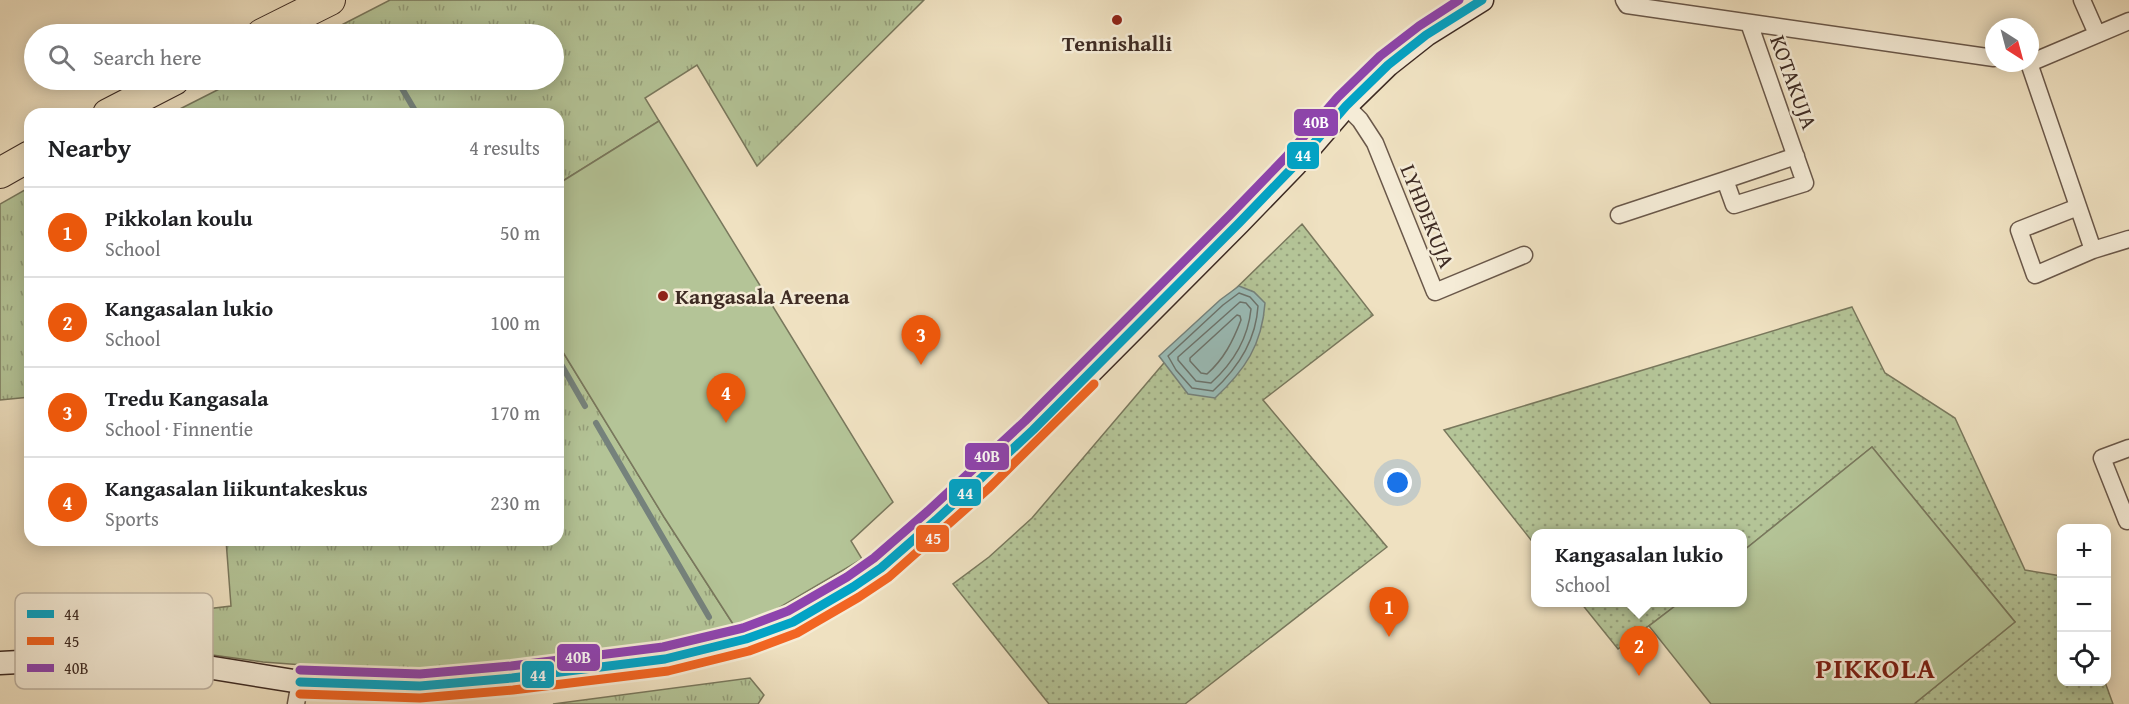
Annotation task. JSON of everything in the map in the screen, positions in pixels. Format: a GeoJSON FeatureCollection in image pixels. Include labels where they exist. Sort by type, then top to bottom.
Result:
{"type":"FeatureCollection","features":[{"type":"Feature","properties":{"kind":"highway"},"geometry":{"type":"LineString","coordinates":[[281,24],[330,0]]}},
{"type":"Feature","properties":{"kind":"highway"},"geometry":{"type":"LineString","coordinates":[[120,108],[155,90]]}},
{"type":"Feature","properties":{"kind":"highway"},"geometry":{"type":"LineString","coordinates":[[0,172],[24,159]]}},
{"type":"Feature","properties":{"kind":"street"},"geometry":{"type":"LineString","coordinates":[[213,671],[298,693],[420,686],[665,659],[746,639],[793,621],[854,587],[881,568],[980,480],[1239,223],[1295,165],[1346,106],[1388,65],[1426,35],[1482,0]]}},
{"type":"Feature","properties":{"kind":"street"},"geometry":{"type":"LineString","coordinates":[[1624,0],[1627,5],[1985,57]]}},
{"type":"Feature","properties":{"kind":"street"},"geometry":{"type":"LineString","coordinates":[[2082,0],[2097,34]]}},
{"type":"Feature","properties":{"kind":"street"},"geometry":{"type":"LineString","coordinates":[[2039,59],[2129,21]]}},
{"type":"Feature","properties":{"kind":"street","name":"KOTAKUJA"},"geometry":{"type":"LineString","coordinates":[[1725,180],[1734,205],[1805,183],[1749,23]]}},
{"type":"Feature","properties":{"kind":"street"},"geometry":{"type":"LineString","coordinates":[[2032,72],[2093,250]]}},
{"type":"Feature","properties":{"kind":"street","name":"LYHDEKUJA"},"geometry":{"type":"LineString","coordinates":[[1346,106],[1360,120],[1375,143],[1435,292],[1524,255]]}},
{"type":"Feature","properties":{"kind":"street","name":"KOTAKUJA"},"geometry":{"type":"LineString","coordinates":[[1619,215],[1796,156]]}},
{"type":"Feature","properties":{"kind":"street"},"geometry":{"type":"LineString","coordinates":[[2078,207],[2019,230],[2035,275],[2093,250],[2129,238]]}},
{"type":"Feature","properties":{"kind":"street"},"geometry":{"type":"LineString","coordinates":[[2129,448],[2102,458],[2127,521],[2129,520]]}},
{"type":"Feature","properties":{"kind":"street"},"geometry":{"type":"LineString","coordinates":[[0,663],[15,662]]}},
{"type":"Feature","properties":{"kind":"green space"},"geometry":{"type":"Polygon","coordinates":[[[390,0],[924,0],[757,166],[697,65],[645,98],[659,121],[564,180],[564,108],[182,108],[217,90],[564,90],[564,24],[343,24],[390,0]]]}},
{"type":"Feature","properties":{"kind":"green space"},"geometry":{"type":"Polygon","coordinates":[[[659,121],[893,502],[851,541],[862,559],[777,609],[735,627],[664,517],[564,354],[564,180],[659,121]]]}},
{"type":"Feature","properties":{"kind":"green space"},"geometry":{"type":"Polygon","coordinates":[[[24,190],[24,398],[0,400],[0,204],[24,190]]]}},
{"type":"Feature","properties":{"kind":"green space"},"geometry":{"type":"Polygon","coordinates":[[[1302,224],[1373,315],[1263,400],[1387,547],[1185,704],[1049,704],[953,584],[989,557],[1032,518],[1186,337],[1302,224]]]}},
{"type":"Feature","properties":{"kind":"green space"},"geometry":{"type":"Polygon","coordinates":[[[1852,307],[1885,373],[1955,418],[2025,570],[2057,575],[2057,686],[2106,686],[2113,704],[1914,704],[2015,622],[1872,447],[1747,548],[1747,529],[1531,529],[1531,540],[1444,430],[1852,307]]]}},
{"type":"Feature","properties":{"kind":"green space"},"geometry":{"type":"Polygon","coordinates":[[[564,354],[664,517],[735,627],[636,651],[511,666],[384,671],[263,662],[213,655],[213,608],[231,606],[226,546],[564,546],[564,354]]]}},
{"type":"Feature","properties":{"kind":"green space"},"geometry":{"type":"Polygon","coordinates":[[[1872,447],[2015,622],[1914,704],[1711,704],[1649,626],[1674,607],[1747,607],[1747,548],[1872,447]]]}},
{"type":"Feature","properties":{"kind":"green space"},"geometry":{"type":"Polygon","coordinates":[[[1584,607],[1674,607],[1618,649],[1584,607]]]}},
{"type":"Feature","properties":{"kind":"green space"},"geometry":{"type":"Polygon","coordinates":[[[750,678],[764,695],[758,704],[553,704],[750,678]]]}},
{"type":"Feature","properties":{"kind":"water"},"geometry":{"type":"Polygon","coordinates":[[[1239,286],[1254,292],[1265,303],[1256,344],[1243,367],[1215,398],[1188,394],[1159,356],[1220,300],[1239,286]]]}},
{"type":"Feature","properties":{"kind":"waterway"},"geometry":{"type":"LineString","coordinates":[[403,90],[413,108]]}},
{"type":"Feature","properties":{"kind":"waterway"},"geometry":{"type":"LineString","coordinates":[[564,369],[585,406]]}},
{"type":"Feature","properties":{"kind":"waterway"},"geometry":{"type":"LineString","coordinates":[[596,423],[709,617]]}},
{"type":"Feature","properties":{"kind":"transit line","name":"40B"},"geometry":{"type":"LineString","coordinates":[[300,670],[420,674],[511,666],[663,647],[743,628],[788,611],[847,577],[874,558],[928,511],[1025,421],[1230,215],[1286,157],[1338,97],[1380,56],[1419,26],[1459,0]]}},
{"type":"Feature","properties":{"kind":"transit line","name":"44"},"geometry":{"type":"LineString","coordinates":[[300,682],[420,686],[512,678],[665,659],[746,639],[793,622],[881,568],[936,520],[1033,430],[1239,223],[1295,165],[1346,106],[1388,65],[1426,35],[1482,0]]}},
{"type":"Feature","properties":{"kind":"transit line","name":"45"},"geometry":{"type":"LineString","coordinates":[[300,694],[420,698],[513,690],[668,671],[749,651],[797,633],[889,577],[988,489],[1094,384]]}},
{"type":"Feature","properties":{"kind":"place","name":"Tennishalli"},"geometry":{"type":"Point","coordinates":[1117,20]}},
{"type":"Feature","properties":{"kind":"place","name":"Kangasala Areena"},"geometry":{"type":"Point","coordinates":[663,296]}},
{"type":"Feature","properties":{"kind":"place","name":"Tredu Kangasala"},"geometry":{"type":"Point","coordinates":[921,365]}},
{"type":"Feature","properties":{"kind":"place","name":"Kangasalan liikuntakeskus"},"geometry":{"type":"Point","coordinates":[726,423]}},
{"type":"Feature","properties":{"kind":"place","name":"Pikkolan koulu"},"geometry":{"type":"Point","coordinates":[1389,637]}},
{"type":"Feature","properties":{"kind":"place","name":"Kangasalan lukio"},"geometry":{"type":"Point","coordinates":[1639,676]}},
{"type":"Feature","properties":{"kind":"district","name":"PIKKOLA"},"geometry":{"type":"Point","coordinates":[1876,668]}}]}
